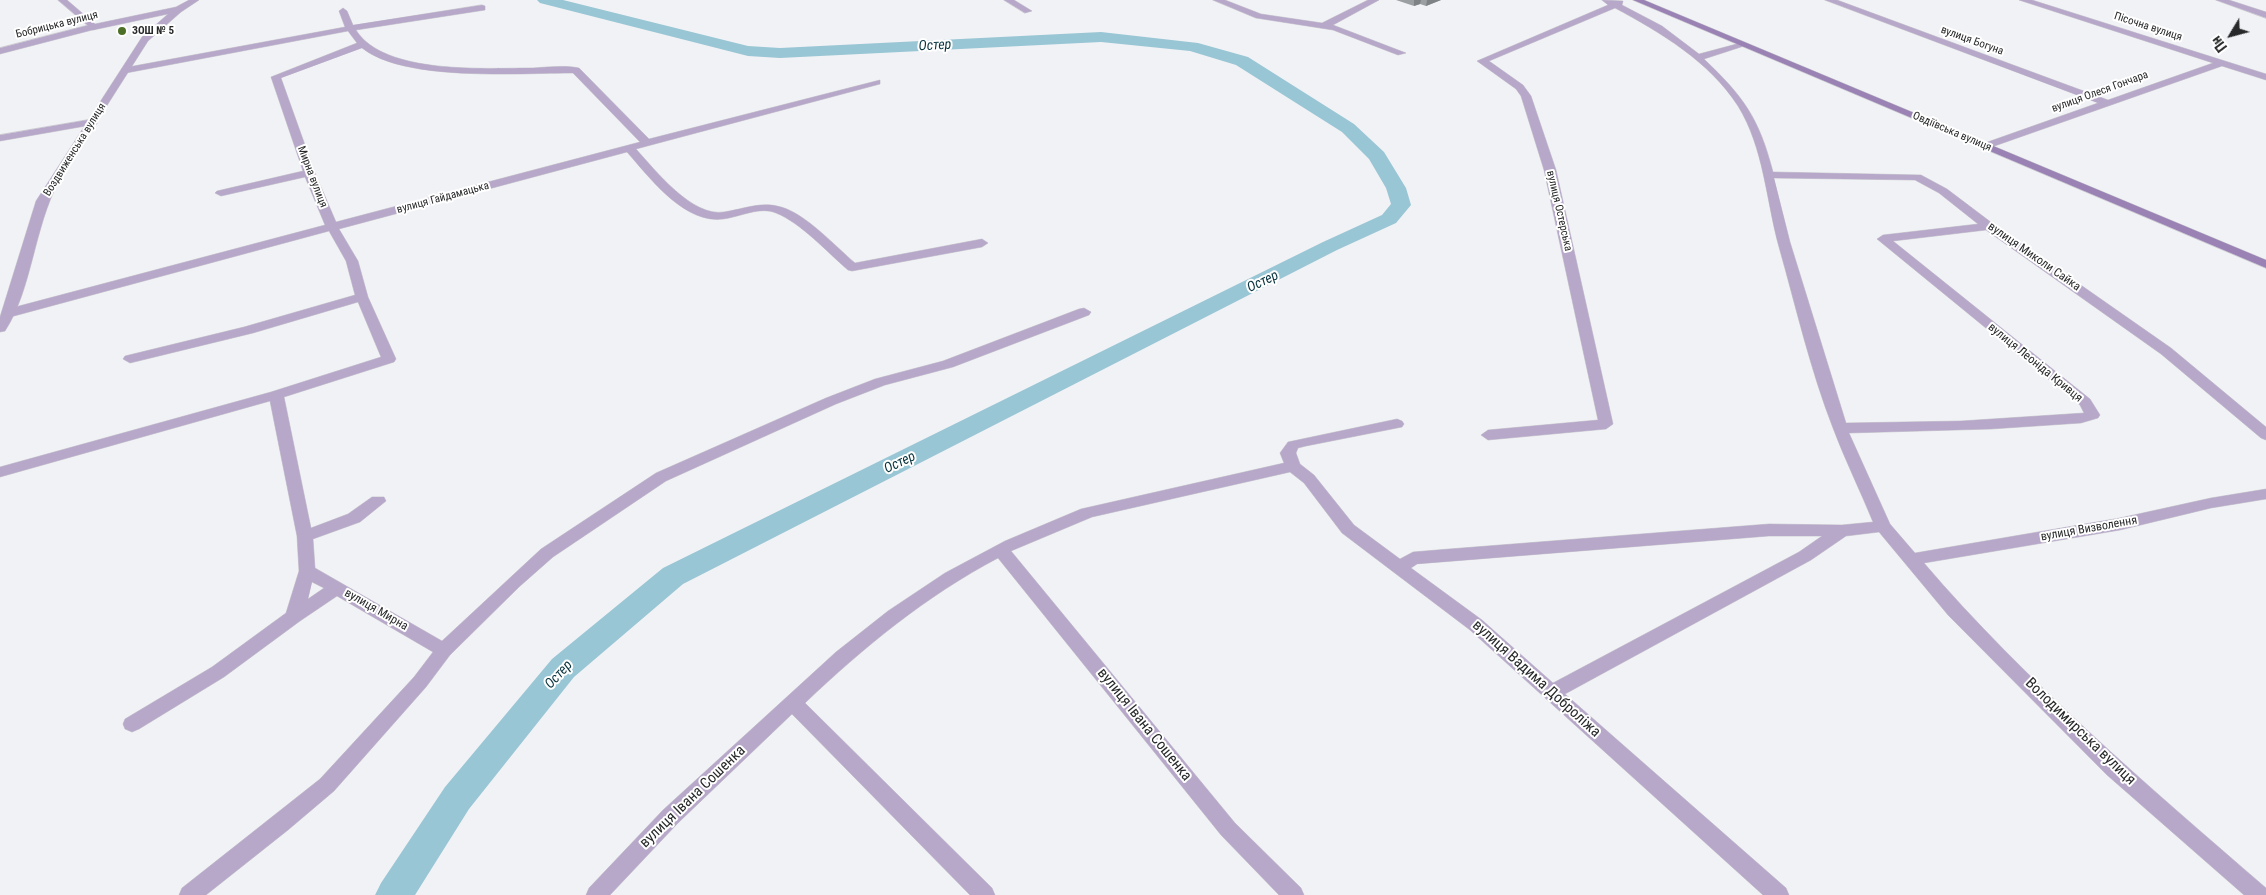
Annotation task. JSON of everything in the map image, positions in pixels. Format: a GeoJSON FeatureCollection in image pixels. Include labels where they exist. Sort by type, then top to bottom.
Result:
{"type":"FeatureCollection","features":[{"type":"Feature","properties":{"kind":"main road","name":"Овдіївська вулиця"},"geometry":{"type":"LineString","coordinates":[[1637,0],[2266,264]]}},
{"type":"Feature","properties":{"kind":"street"},"geometry":{"type":"LineString","coordinates":[[62,0],[94,27]]}},
{"type":"Feature","properties":{"kind":"street","name":"Воздвиженська вулиця"},"geometry":{"type":"LineString","coordinates":[[0,328],[9,313],[42,201],[145,39],[178,10],[194,0]]}},
{"type":"Feature","properties":{"kind":"street"},"geometry":{"type":"LineString","coordinates":[[1008,0],[1028,11]]}},
{"type":"Feature","properties":{"kind":"street"},"geometry":{"type":"LineString","coordinates":[[1217,0],[1259,16],[1324,26],[1401,53]]}},
{"type":"Feature","properties":{"kind":"street"},"geometry":{"type":"LineString","coordinates":[[1324,26],[1375,0]]}},
{"type":"Feature","properties":{"kind":"street","name":"вулиця Остерська"},"geometry":{"type":"LineString","coordinates":[[1488,435],[1606,424],[1550,170],[1526,96],[1520,87],[1482,61],[1611,2],[1628,0]]}},
{"type":"Feature","properties":{"kind":"street","name":"вулиця Богуна"},"geometry":{"type":"LineString","coordinates":[[1829,0],[2106,103]]}},
{"type":"Feature","properties":{"kind":"street","name":"Пісочна вулиця"},"geometry":{"type":"LineString","coordinates":[[2023,0],[2266,77]]}},
{"type":"Feature","properties":{"kind":"street"},"geometry":{"type":"LineString","coordinates":[[2220,0],[2266,15]]}},
{"type":"Feature","properties":{"kind":"street","name":"Володимирська вулиця"},"geometry":{"type":"LineString","coordinates":[[1611,2],[1659,28],[1698,58],[1742,104],[1758,138],[1784,242],[1825,384],[1840,428],[1883,526],[1954,610],[2114,769],[2259,895]]}},
{"type":"Feature","properties":{"kind":"street"},"geometry":{"type":"LineString","coordinates":[[126,70],[482,8]]}},
{"type":"Feature","properties":{"kind":"street","name":"Бобрицька вулиця"},"geometry":{"type":"LineString","coordinates":[[0,51],[94,27],[178,10]]}},
{"type":"Feature","properties":{"kind":"street"},"geometry":{"type":"LineString","coordinates":[[343,11],[349,30],[373,52],[389,58],[435,66],[477,69],[576,70],[647,143]]}},
{"type":"Feature","properties":{"kind":"street","name":"Мирна вулиця"},"geometry":{"type":"LineString","coordinates":[[276,395],[389,359],[362,297],[352,261],[335,228],[330,223],[309,173],[276,77],[363,44]]}},
{"type":"Feature","properties":{"kind":"street"},"geometry":{"type":"LineString","coordinates":[[1698,58],[1741,44]]}},
{"type":"Feature","properties":{"kind":"street","name":"вулиця Олеся Гончара"},"geometry":{"type":"LineString","coordinates":[[1986,146],[2222,63]]}},
{"type":"Feature","properties":{"kind":"street","name":"вулиця Гайдамацька"},"geometry":{"type":"LineString","coordinates":[[9,313],[335,228],[876,82]]}},
{"type":"Feature","properties":{"kind":"street"},"geometry":{"type":"LineString","coordinates":[[0,138],[93,122]]}},
{"type":"Feature","properties":{"kind":"street"},"geometry":{"type":"LineString","coordinates":[[628,148],[683,202],[705,214],[719,216],[760,209],[778,210],[852,267],[982,242]]}},
{"type":"Feature","properties":{"kind":"street"},"geometry":{"type":"LineString","coordinates":[[222,193],[309,173]]}},
{"type":"Feature","properties":{"kind":"street","name":"вулиця Миколи Сайка"},"geometry":{"type":"LineString","coordinates":[[1767,175],[1917,177],[1943,190],[1988,226],[2166,350],[2266,435]]}},
{"type":"Feature","properties":{"kind":"street","name":"вулиця Леоніда Кривця"},"geometry":{"type":"LineString","coordinates":[[1840,428],[1964,427],[2081,418],[2093,415],[2085,402],[1883,239],[1988,226]]}},
{"type":"Feature","properties":{"kind":"street"},"geometry":{"type":"LineString","coordinates":[[130,359],[248,330],[362,297]]}},
{"type":"Feature","properties":{"kind":"street"},"geometry":{"type":"LineString","coordinates":[[190,895],[281,824],[326,784],[420,682],[444,650],[547,552],[661,477],[831,401],[880,382],[957,361],[1084,312]]}},
{"type":"Feature","properties":{"kind":"street"},"geometry":{"type":"LineString","coordinates":[[0,472],[276,395],[305,536],[307,571],[294,616]]}},
{"type":"Feature","properties":{"kind":"street"},"geometry":{"type":"LineString","coordinates":[[1293,466],[1288,453],[1293,445],[1315,439],[1365,433],[1397,424]]}},
{"type":"Feature","properties":{"kind":"street","name":"вулиця Івана Сошенка"},"geometry":{"type":"LineString","coordinates":[[597,895],[659,826],[843,657],[898,613],[1001,550],[1074,518],[1109,508],[1231,482],[1266,469],[1293,466]]}},
{"type":"Feature","properties":{"kind":"street","name":"вулиця Вадима Доброліжа"},"geometry":{"type":"LineString","coordinates":[[1293,466],[1309,478],[1348,529],[1476,625],[1778,895]]}},
{"type":"Feature","properties":{"kind":"street","name":"вулиця Визволення"},"geometry":{"type":"LineString","coordinates":[[1912,559],[2120,524],[2212,503],[2266,494]]}},
{"type":"Feature","properties":{"kind":"street"},"geometry":{"type":"LineString","coordinates":[[305,536],[354,518],[378,501]]}},
{"type":"Feature","properties":{"kind":"street"},"geometry":{"type":"LineString","coordinates":[[1400,567],[1413,558],[1769,530],[1842,530],[1883,526]]}},
{"type":"Feature","properties":{"kind":"street"},"geometry":{"type":"LineString","coordinates":[[1552,692],[1805,556],[1842,530]]}},
{"type":"Feature","properties":{"kind":"street","name":"вулиця Івана Сошенка"},"geometry":{"type":"LineString","coordinates":[[1001,550],[1228,829],[1293,895]]}},
{"type":"Feature","properties":{"kind":"street","name":"вулиця Мирна"},"geometry":{"type":"LineString","coordinates":[[307,571],[444,650]]}},
{"type":"Feature","properties":{"kind":"street"},"geometry":{"type":"LineString","coordinates":[[132,724],[218,672],[260,643],[294,616],[337,588]]}},
{"type":"Feature","properties":{"kind":"street"},"geometry":{"type":"LineString","coordinates":[[793,703],[984,895]]}},
{"type":"Feature","properties":{"kind":"waterway","name":"Остер"},"geometry":{"type":"LineString","coordinates":[[394,895],[457,798],[563,668],[673,576],[1330,246],[1389,219],[1401,205],[1396,188],[1377,156],[1348,128],[1242,61],[1192,46],[1101,37],[780,53],[748,51],[545,0]]}},
{"type":"Feature","properties":{"kind":"place","name":"ЗОШ № 5"},"geometry":{"type":"Point","coordinates":[122,31]}}]}
